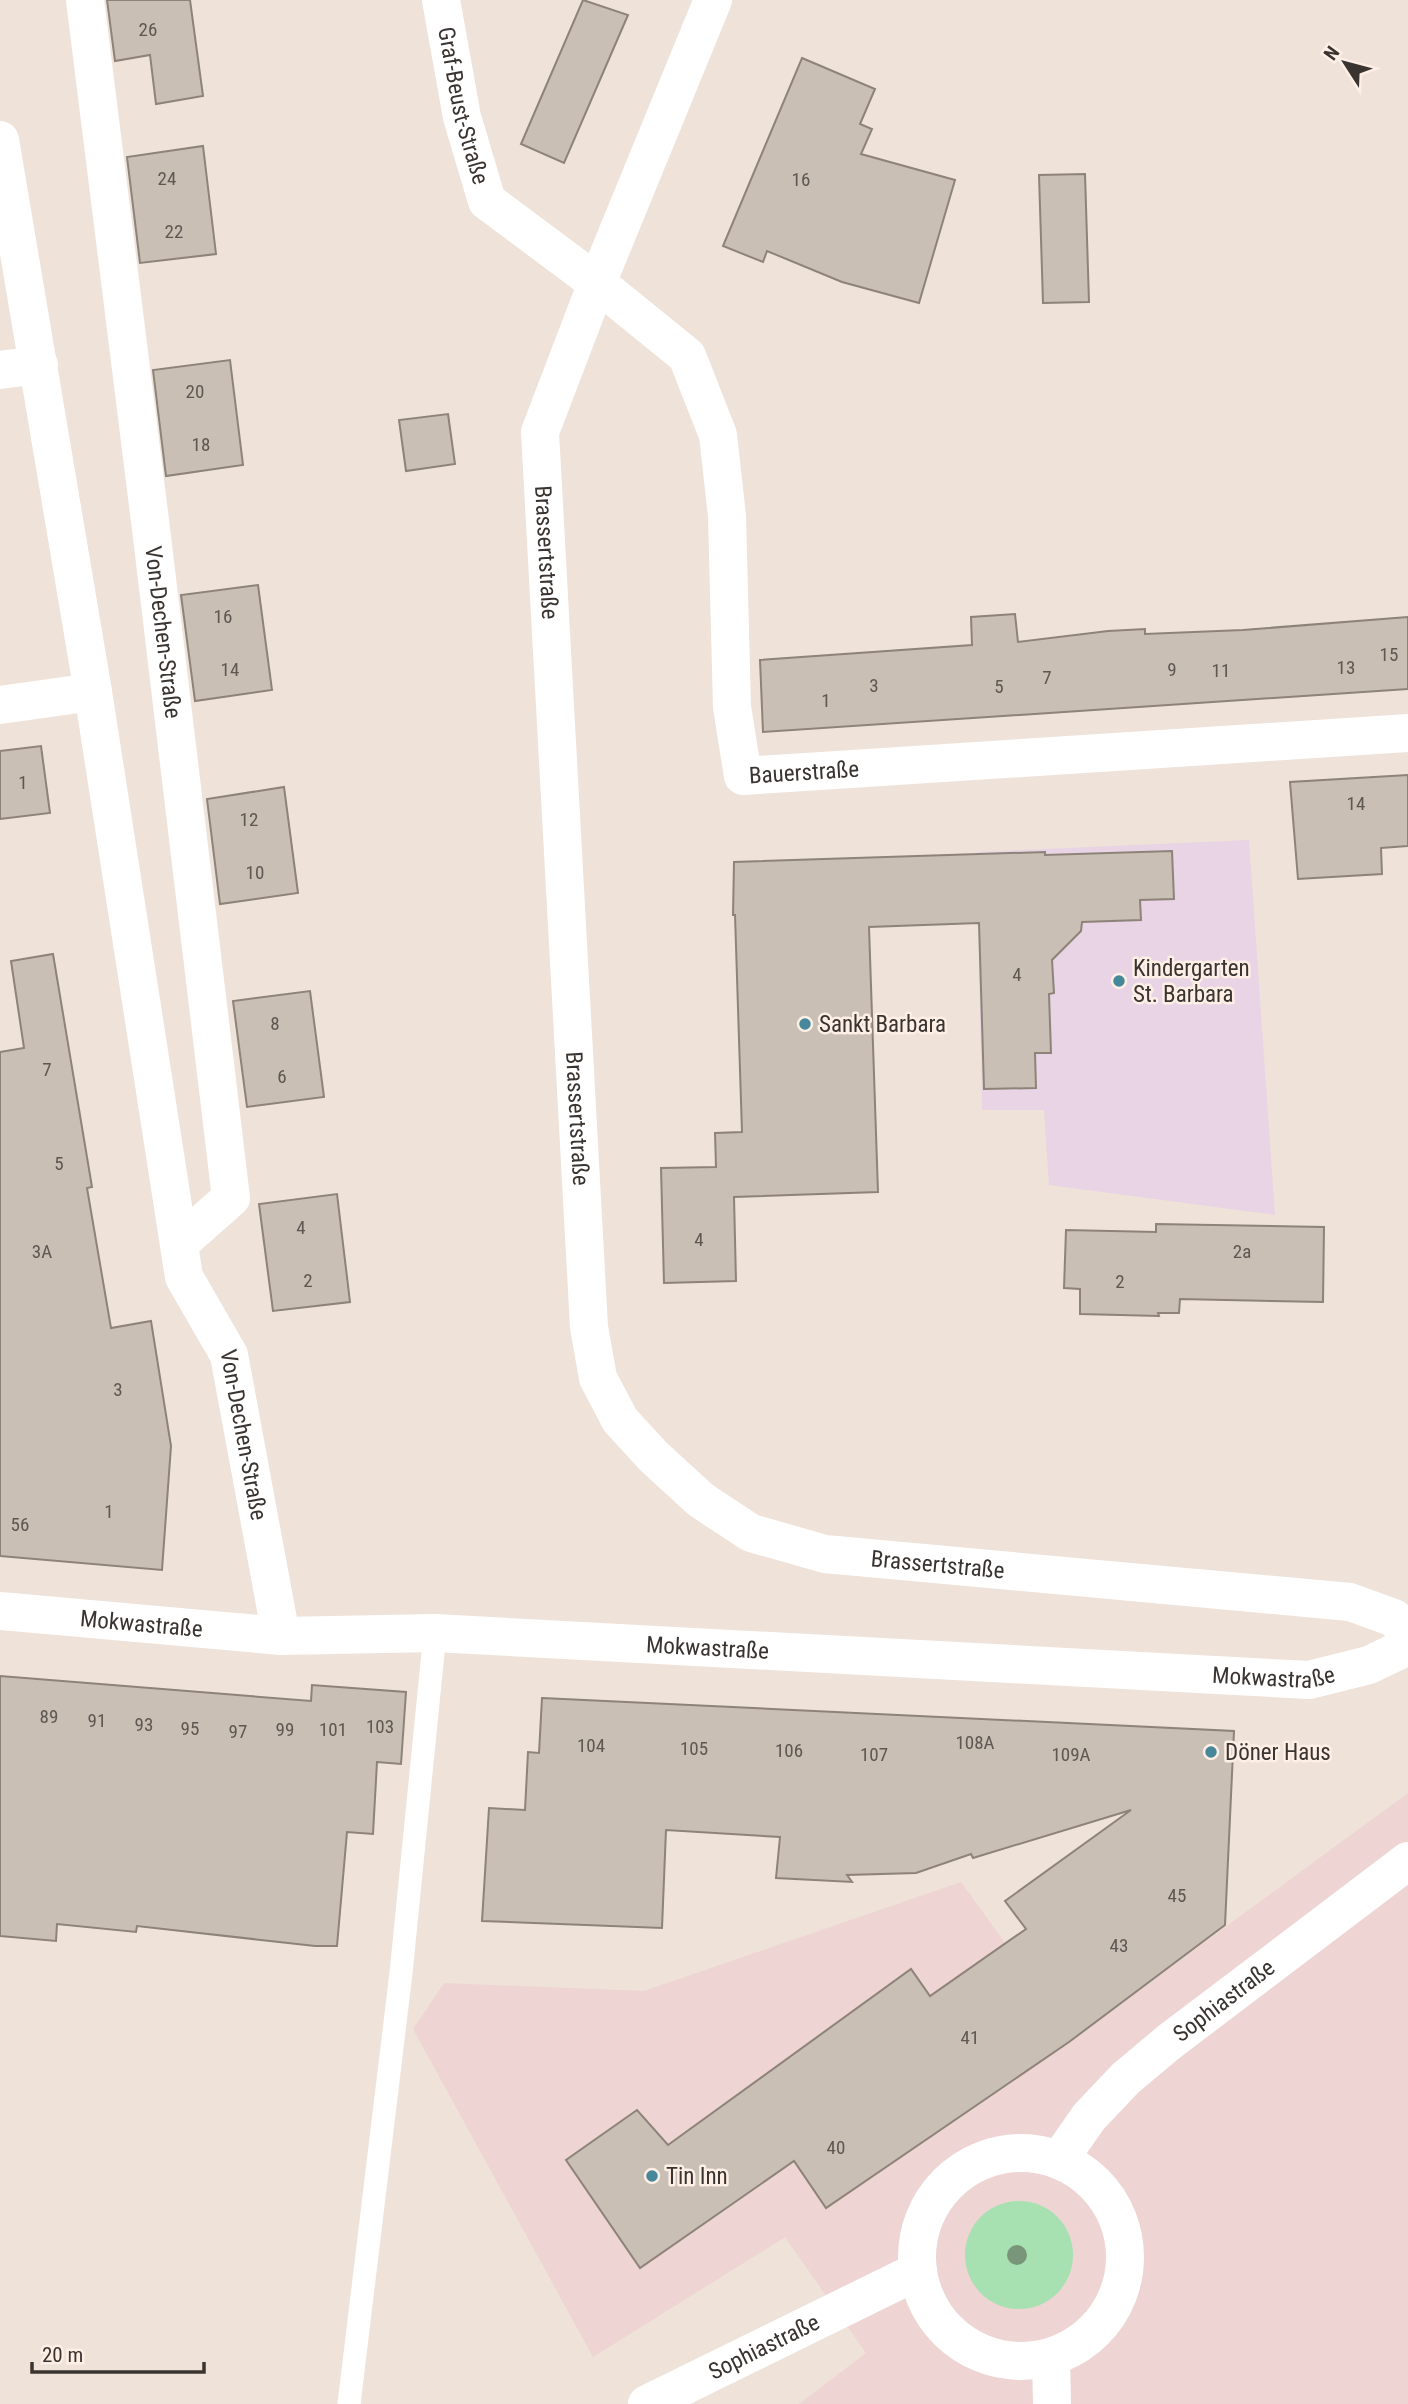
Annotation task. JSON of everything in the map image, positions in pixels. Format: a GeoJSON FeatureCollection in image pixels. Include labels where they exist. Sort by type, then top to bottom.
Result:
{"type":"FeatureCollection","features":[{"type":"Feature","properties":{"kind":"street","name":"Von-Dechen-Straße"},"geometry":{"type":"LineString","coordinates":[[85,0],[231,1198],[180,1243]]}},
{"type":"Feature","properties":{"kind":"street","name":"Graf-Beust-Straße"},"geometry":{"type":"LineString","coordinates":[[442,0],[462,117],[487,201],[597,283]]}},
{"type":"Feature","properties":{"kind":"street","name":"Brassertstraße"},"geometry":{"type":"LineString","coordinates":[[713,0],[597,283],[540,432],[589,1327],[598,1378],[620,1420],[654,1457],[701,1500],[751,1533],[825,1553],[1350,1602],[1394,1618],[1408,1632]]}},
{"type":"Feature","properties":{"kind":"street","name":"Von-Dechen-Straße"},"geometry":{"type":"LineString","coordinates":[[0,140],[93,692],[184,1276],[229,1355],[281,1636]]}},
{"type":"Feature","properties":{"kind":"street","name":"Bauerstraße"},"geometry":{"type":"LineString","coordinates":[[597,283],[687,356],[718,435],[727,516],[732,707],[743,776],[1408,733]]}},
{"type":"Feature","properties":{"kind":"street"},"geometry":{"type":"LineString","coordinates":[[0,370],[39,365]]}},
{"type":"Feature","properties":{"kind":"street"},"geometry":{"type":"LineString","coordinates":[[0,705],[93,692]]}},
{"type":"Feature","properties":{"kind":"street","name":"Mokwastraße"},"geometry":{"type":"LineString","coordinates":[[0,1611],[281,1636],[435,1633],[1309,1680],[1369,1665],[1408,1646]]}},
{"type":"Feature","properties":{"kind":"street","name":"Sophiastraße"},"geometry":{"type":"LineString","coordinates":[[1059,2160],[1089,2117],[1135,2071],[1169,2042],[1408,1861]]}},
{"type":"Feature","properties":{"kind":"street"},"geometry":{"type":"LineString","coordinates":[[1040,2153],[1059,2160],[1081,2172],[1111,2201],[1126,2247],[1120,2294],[1093,2334],[1051,2358],[1019,2362],[987,2356],[959,2341],[937,2318],[925,2296],[918,2271],[920,2231],[936,2196],[965,2169],[1001,2154],[1040,2153]]}},
{"type":"Feature","properties":{"kind":"street","name":"Sophiastraße"},"geometry":{"type":"LineString","coordinates":[[646,2404],[918,2271]]}},
{"type":"Feature","properties":{"kind":"street"},"geometry":{"type":"LineString","coordinates":[[1051,2358],[1052,2404]]}},
{"type":"Feature","properties":{"kind":"lane"},"geometry":{"type":"LineString","coordinates":[[349,2404],[401,1973],[435,1633]]}},
{"type":"Feature","properties":{"kind":"shaded area","name":"Kindergarten St. Barbara"},"geometry":{"type":"Polygon","coordinates":[[[1249,840],[1275,1215],[1049,1185],[1044,1110],[982,1110],[977,852],[1249,840]]]}},
{"type":"Feature","properties":{"kind":"shaded area"},"geometry":{"type":"Polygon","coordinates":[[[1408,1793],[1408,2404],[799,2404],[866,2353],[785,2237],[593,2357],[413,2029],[444,1983],[644,1991],[961,1882],[1074,2038],[1408,1793]]]}},
{"type":"Feature","properties":{"kind":"green space"},"geometry":{"type":"Polygon","coordinates":[[[1019,2201],[1040,2205],[1057,2217],[1069,2234],[1073,2255],[1069,2276],[1057,2293],[1040,2305],[1019,2309],[998,2305],[981,2293],[969,2276],[965,2255],[969,2234],[981,2217],[998,2205],[1019,2201]]]}},
{"type":"Feature","properties":{"kind":"building"},"geometry":{"type":"Polygon","coordinates":[[[107,0],[190,0],[203,96],[156,104],[150,55],[115,61],[107,0]]]}},
{"type":"Feature","properties":{"kind":"building"},"geometry":{"type":"Polygon","coordinates":[[[583,0],[628,15],[564,163],[521,144],[583,0]]]}},
{"type":"Feature","properties":{"kind":"building"},"geometry":{"type":"Polygon","coordinates":[[[802,58],[875,89],[860,124],[872,129],[861,154],[955,180],[919,303],[842,282],[767,251],[763,262],[723,246],[802,58]]]}},
{"type":"Feature","properties":{"kind":"building"},"geometry":{"type":"Polygon","coordinates":[[[203,146],[216,254],[140,263],[127,157],[203,146]]]}},
{"type":"Feature","properties":{"kind":"building"},"geometry":{"type":"Polygon","coordinates":[[[1085,174],[1089,302],[1043,303],[1039,175],[1085,174]]]}},
{"type":"Feature","properties":{"kind":"building"},"geometry":{"type":"Polygon","coordinates":[[[230,360],[243,465],[166,476],[153,370],[230,360]]]}},
{"type":"Feature","properties":{"kind":"building"},"geometry":{"type":"Polygon","coordinates":[[[448,414],[455,464],[406,471],[399,420],[448,414]]]}},
{"type":"Feature","properties":{"kind":"building"},"geometry":{"type":"Polygon","coordinates":[[[258,585],[272,690],[195,701],[181,595],[258,585]]]}},
{"type":"Feature","properties":{"kind":"building"},"geometry":{"type":"Polygon","coordinates":[[[1015,614],[1018,642],[1108,631],[1145,629],[1145,634],[1243,630],[1408,617],[1408,689],[763,732],[760,660],[972,645],[971,617],[1015,614]]]}},
{"type":"Feature","properties":{"kind":"building"},"geometry":{"type":"Polygon","coordinates":[[[41,746],[50,813],[0,819],[0,751],[41,746]]]}},
{"type":"Feature","properties":{"kind":"building"},"geometry":{"type":"Polygon","coordinates":[[[1408,775],[1408,846],[1381,848],[1382,874],[1298,879],[1290,782],[1408,775]]]}},
{"type":"Feature","properties":{"kind":"building"},"geometry":{"type":"Polygon","coordinates":[[[284,787],[298,893],[220,904],[207,799],[284,787]]]}},
{"type":"Feature","properties":{"kind":"building"},"geometry":{"type":"Polygon","coordinates":[[[1172,851],[1174,899],[1140,900],[1141,920],[1082,922],[1081,931],[1052,960],[1054,993],[1049,994],[1051,1053],[1035,1053],[1036,1088],[984,1089],[979,923],[869,927],[878,1192],[734,1197],[736,1281],[664,1283],[661,1168],[716,1167],[715,1133],[742,1132],[733,915],[734,862],[1045,852],[1045,855],[1172,851]]]}},
{"type":"Feature","properties":{"kind":"building"},"geometry":{"type":"Polygon","coordinates":[[[53,954],[92,1187],[87,1188],[111,1328],[151,1321],[171,1446],[162,1570],[0,1556],[0,1052],[24,1048],[11,961],[53,954]]]}},
{"type":"Feature","properties":{"kind":"building"},"geometry":{"type":"Polygon","coordinates":[[[310,991],[324,1097],[247,1107],[233,1001],[310,991]]]}},
{"type":"Feature","properties":{"kind":"building"},"geometry":{"type":"Polygon","coordinates":[[[337,1194],[350,1302],[273,1311],[259,1204],[337,1194]]]}},
{"type":"Feature","properties":{"kind":"building"},"geometry":{"type":"Polygon","coordinates":[[[1156,1224],[1324,1227],[1323,1302],[1180,1299],[1179,1313],[1158,1313],[1159,1316],[1080,1314],[1080,1289],[1064,1288],[1066,1230],[1156,1232],[1156,1224]]]}},
{"type":"Feature","properties":{"kind":"building"},"geometry":{"type":"Polygon","coordinates":[[[0,1676],[311,1701],[312,1685],[406,1692],[401,1764],[377,1762],[373,1834],[347,1832],[337,1946],[315,1946],[137,1926],[136,1932],[57,1924],[56,1941],[0,1936],[0,1676]]]}},
{"type":"Feature","properties":{"kind":"building"},"geometry":{"type":"Polygon","coordinates":[[[542,1698],[1234,1731],[1225,1925],[1069,2042],[826,2208],[794,2161],[640,2268],[566,2160],[637,2110],[668,2145],[911,1969],[930,1996],[1026,1929],[1005,1901],[1131,1810],[973,1858],[971,1854],[916,1873],[847,1875],[852,1882],[776,1878],[780,1837],[666,1830],[662,1928],[482,1921],[489,1808],[525,1810],[528,1752],[539,1753],[542,1698]]]}},
{"type":"Feature","properties":{"kind":"place","name":"Kindergarten St. Barbara"},"geometry":{"type":"Point","coordinates":[1119,981]}},
{"type":"Feature","properties":{"kind":"place","name":"Sankt Barbara"},"geometry":{"type":"Point","coordinates":[805,1024]}},
{"type":"Feature","properties":{"kind":"place","name":"Döner Haus"},"geometry":{"type":"Point","coordinates":[1211,1752]}},
{"type":"Feature","properties":{"kind":"place","name":"Tin Inn"},"geometry":{"type":"Point","coordinates":[652,2176]}}]}
